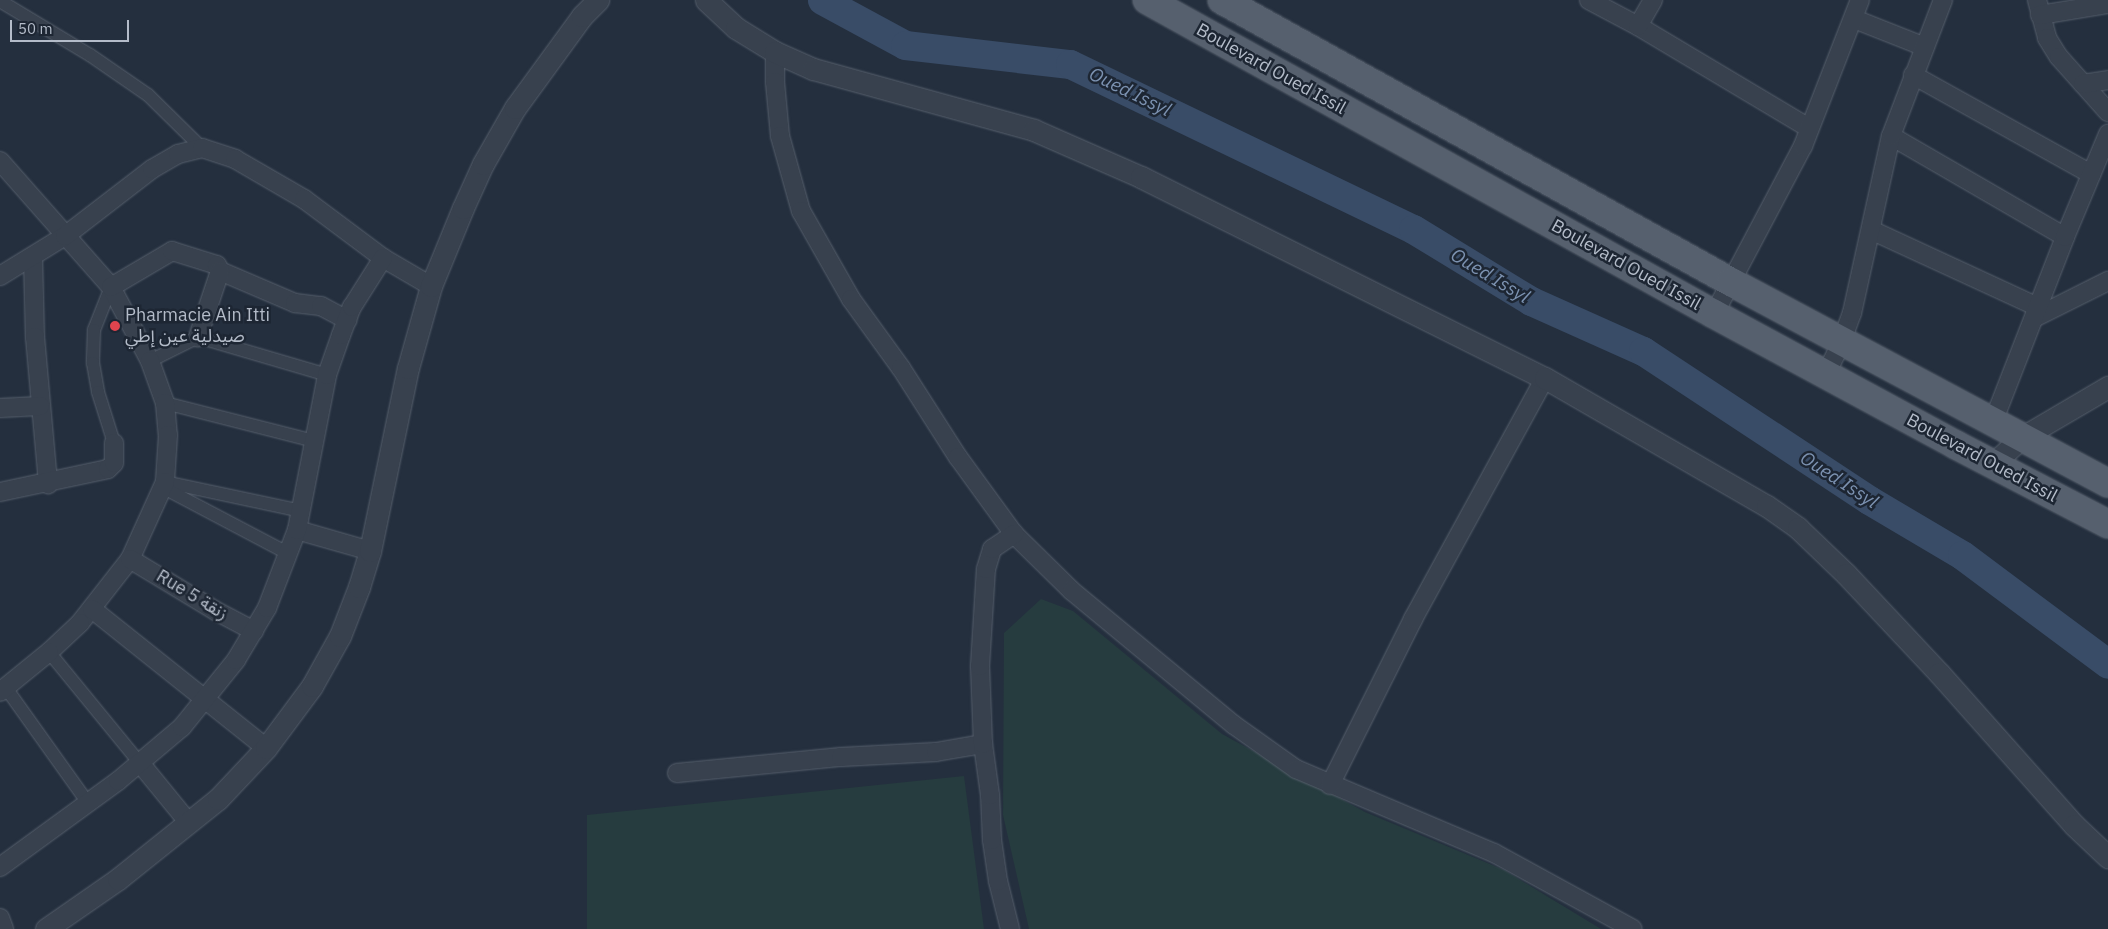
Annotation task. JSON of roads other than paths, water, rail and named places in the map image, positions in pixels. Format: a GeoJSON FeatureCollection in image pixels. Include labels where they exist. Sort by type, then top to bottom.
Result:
{"type":"FeatureCollection","features":[{"type":"Feature","properties":{"kind":"main road","name":"Boulevard Oued Issil"},"geometry":{"type":"LineString","coordinates":[[1147,0],[1714,314],[2108,524]]}},
{"type":"Feature","properties":{"kind":"main road","name":"Boulevard Oued Issil"},"geometry":{"type":"LineString","coordinates":[[1222,0],[1731,282],[2108,483]]}},
{"type":"Feature","properties":{"kind":"street"},"geometry":{"type":"LineString","coordinates":[[0,0],[90,55],[148,95],[202,148],[235,159],[304,199],[383,258],[431,286]]}},
{"type":"Feature","properties":{"kind":"street"},"geometry":{"type":"LineString","coordinates":[[46,929],[118,879],[218,799],[266,748],[312,686],[340,636],[370,551],[408,368],[431,286],[483,164],[515,108],[582,16],[598,0]]}},
{"type":"Feature","properties":{"kind":"street"},"geometry":{"type":"LineString","coordinates":[[706,0],[736,28],[775,52],[813,69],[1034,130],[1071,144],[1141,177],[1545,378],[1767,506],[1798,528],[1846,574],[2074,825],[2108,858]]}},
{"type":"Feature","properties":{"kind":"street"},"geometry":{"type":"LineString","coordinates":[[1589,0],[1638,26],[1809,128]]}},
{"type":"Feature","properties":{"kind":"street"},"geometry":{"type":"LineString","coordinates":[[1638,26],[1652,0]]}},
{"type":"Feature","properties":{"kind":"street"},"geometry":{"type":"LineString","coordinates":[[1714,314],[1803,146],[1860,0]]}},
{"type":"Feature","properties":{"kind":"street"},"geometry":{"type":"LineString","coordinates":[[1826,374],[1842,342],[1852,313],[1891,136],[1943,0]]}},
{"type":"Feature","properties":{"kind":"street"},"geometry":{"type":"LineString","coordinates":[[2107,3],[2039,7],[2048,38],[2059,58],[2108,112]]}},
{"type":"Feature","properties":{"kind":"street"},"geometry":{"type":"LineString","coordinates":[[1854,19],[1925,47]]}},
{"type":"Feature","properties":{"kind":"street"},"geometry":{"type":"LineString","coordinates":[[775,52],[775,82],[780,136],[801,211],[820,248],[852,299],[901,368],[968,472],[1014,534],[1072,591],[1234,725],[1296,769],[1330,785],[1418,819],[1494,853],[1634,929]]}},
{"type":"Feature","properties":{"kind":"street"},"geometry":{"type":"LineString","coordinates":[[1913,75],[2091,174]]}},
{"type":"Feature","properties":{"kind":"street"},"geometry":{"type":"LineString","coordinates":[[2083,84],[2108,80]]}},
{"type":"Feature","properties":{"kind":"street"},"geometry":{"type":"LineString","coordinates":[[1993,422],[2065,236],[2108,134]]}},
{"type":"Feature","properties":{"kind":"street"},"geometry":{"type":"LineString","coordinates":[[1891,136],[2065,236]]}},
{"type":"Feature","properties":{"kind":"street"},"geometry":{"type":"LineString","coordinates":[[0,276],[65,236],[152,169],[178,154],[202,148]]}},
{"type":"Feature","properties":{"kind":"street"},"geometry":{"type":"LineString","coordinates":[[0,161],[111,287],[150,361],[165,403],[168,435],[164,484],[130,559],[92,609],[49,652],[3,690],[88,803]]}},
{"type":"Feature","properties":{"kind":"street"},"geometry":{"type":"LineString","coordinates":[[1871,230],[2036,312],[2108,281]]}},
{"type":"Feature","properties":{"kind":"street"},"geometry":{"type":"LineString","coordinates":[[0,492],[48,484],[108,469],[114,463],[114,443],[98,392],[93,363],[94,330],[111,287],[172,251],[217,265],[220,271],[295,304],[321,306],[347,320]]}},
{"type":"Feature","properties":{"kind":"street"},"geometry":{"type":"LineString","coordinates":[[32,257],[40,406],[48,484]]}},
{"type":"Feature","properties":{"kind":"street"},"geometry":{"type":"LineString","coordinates":[[0,866],[88,803],[140,763],[182,727],[206,700],[236,660],[267,608],[289,554],[302,511],[327,376],[352,307],[383,258]]}},
{"type":"Feature","properties":{"kind":"street"},"geometry":{"type":"LineString","coordinates":[[198,337],[220,271]]}},
{"type":"Feature","properties":{"kind":"street"},"geometry":{"type":"LineString","coordinates":[[150,361],[198,337],[327,376]]}},
{"type":"Feature","properties":{"kind":"street"},"geometry":{"type":"LineString","coordinates":[[1330,785],[1413,619],[1545,378]]}},
{"type":"Feature","properties":{"kind":"street"},"geometry":{"type":"LineString","coordinates":[[1993,464],[2021,438],[2108,386]]}},
{"type":"Feature","properties":{"kind":"street"},"geometry":{"type":"LineString","coordinates":[[165,403],[314,441]]}},
{"type":"Feature","properties":{"kind":"street"},"geometry":{"type":"LineString","coordinates":[[0,408],[40,406]]}},
{"type":"Feature","properties":{"kind":"street"},"geometry":{"type":"LineString","coordinates":[[164,484],[302,511]]}},
{"type":"Feature","properties":{"kind":"street"},"geometry":{"type":"LineString","coordinates":[[164,484],[289,554]]}},
{"type":"Feature","properties":{"kind":"street"},"geometry":{"type":"LineString","coordinates":[[297,530],[370,551]]}},
{"type":"Feature","properties":{"kind":"street"},"geometry":{"type":"LineString","coordinates":[[1010,929],[998,881],[992,840],[990,795],[983,744],[980,666],[986,569],[992,549],[1014,534]]}},
{"type":"Feature","properties":{"kind":"street","name":"Rue 5 زنقة"},"geometry":{"type":"LineString","coordinates":[[130,559],[216,611],[254,630]]}},
{"type":"Feature","properties":{"kind":"street"},"geometry":{"type":"LineString","coordinates":[[92,609],[266,748]]}},
{"type":"Feature","properties":{"kind":"street"},"geometry":{"type":"LineString","coordinates":[[49,652],[189,823]]}},
{"type":"Feature","properties":{"kind":"street"},"geometry":{"type":"LineString","coordinates":[[677,773],[841,757],[936,752],[983,744]]}},
{"type":"Feature","properties":{"kind":"street"},"geometry":{"type":"LineString","coordinates":[[0,918],[4,929]]}},
{"type":"Feature","properties":{"kind":"waterway","name":"Oued Issyl"},"geometry":{"type":"LineString","coordinates":[[822,0],[905,45],[1070,64],[1413,229],[1531,301],[1643,351],[1869,500],[1962,555],[2108,664]]}},
{"type":"Feature","properties":{"kind":"place","name":"Pharmacie Ain Itti صيدلية عين إطي"},"geometry":{"type":"Point","coordinates":[115,326]}}]}
